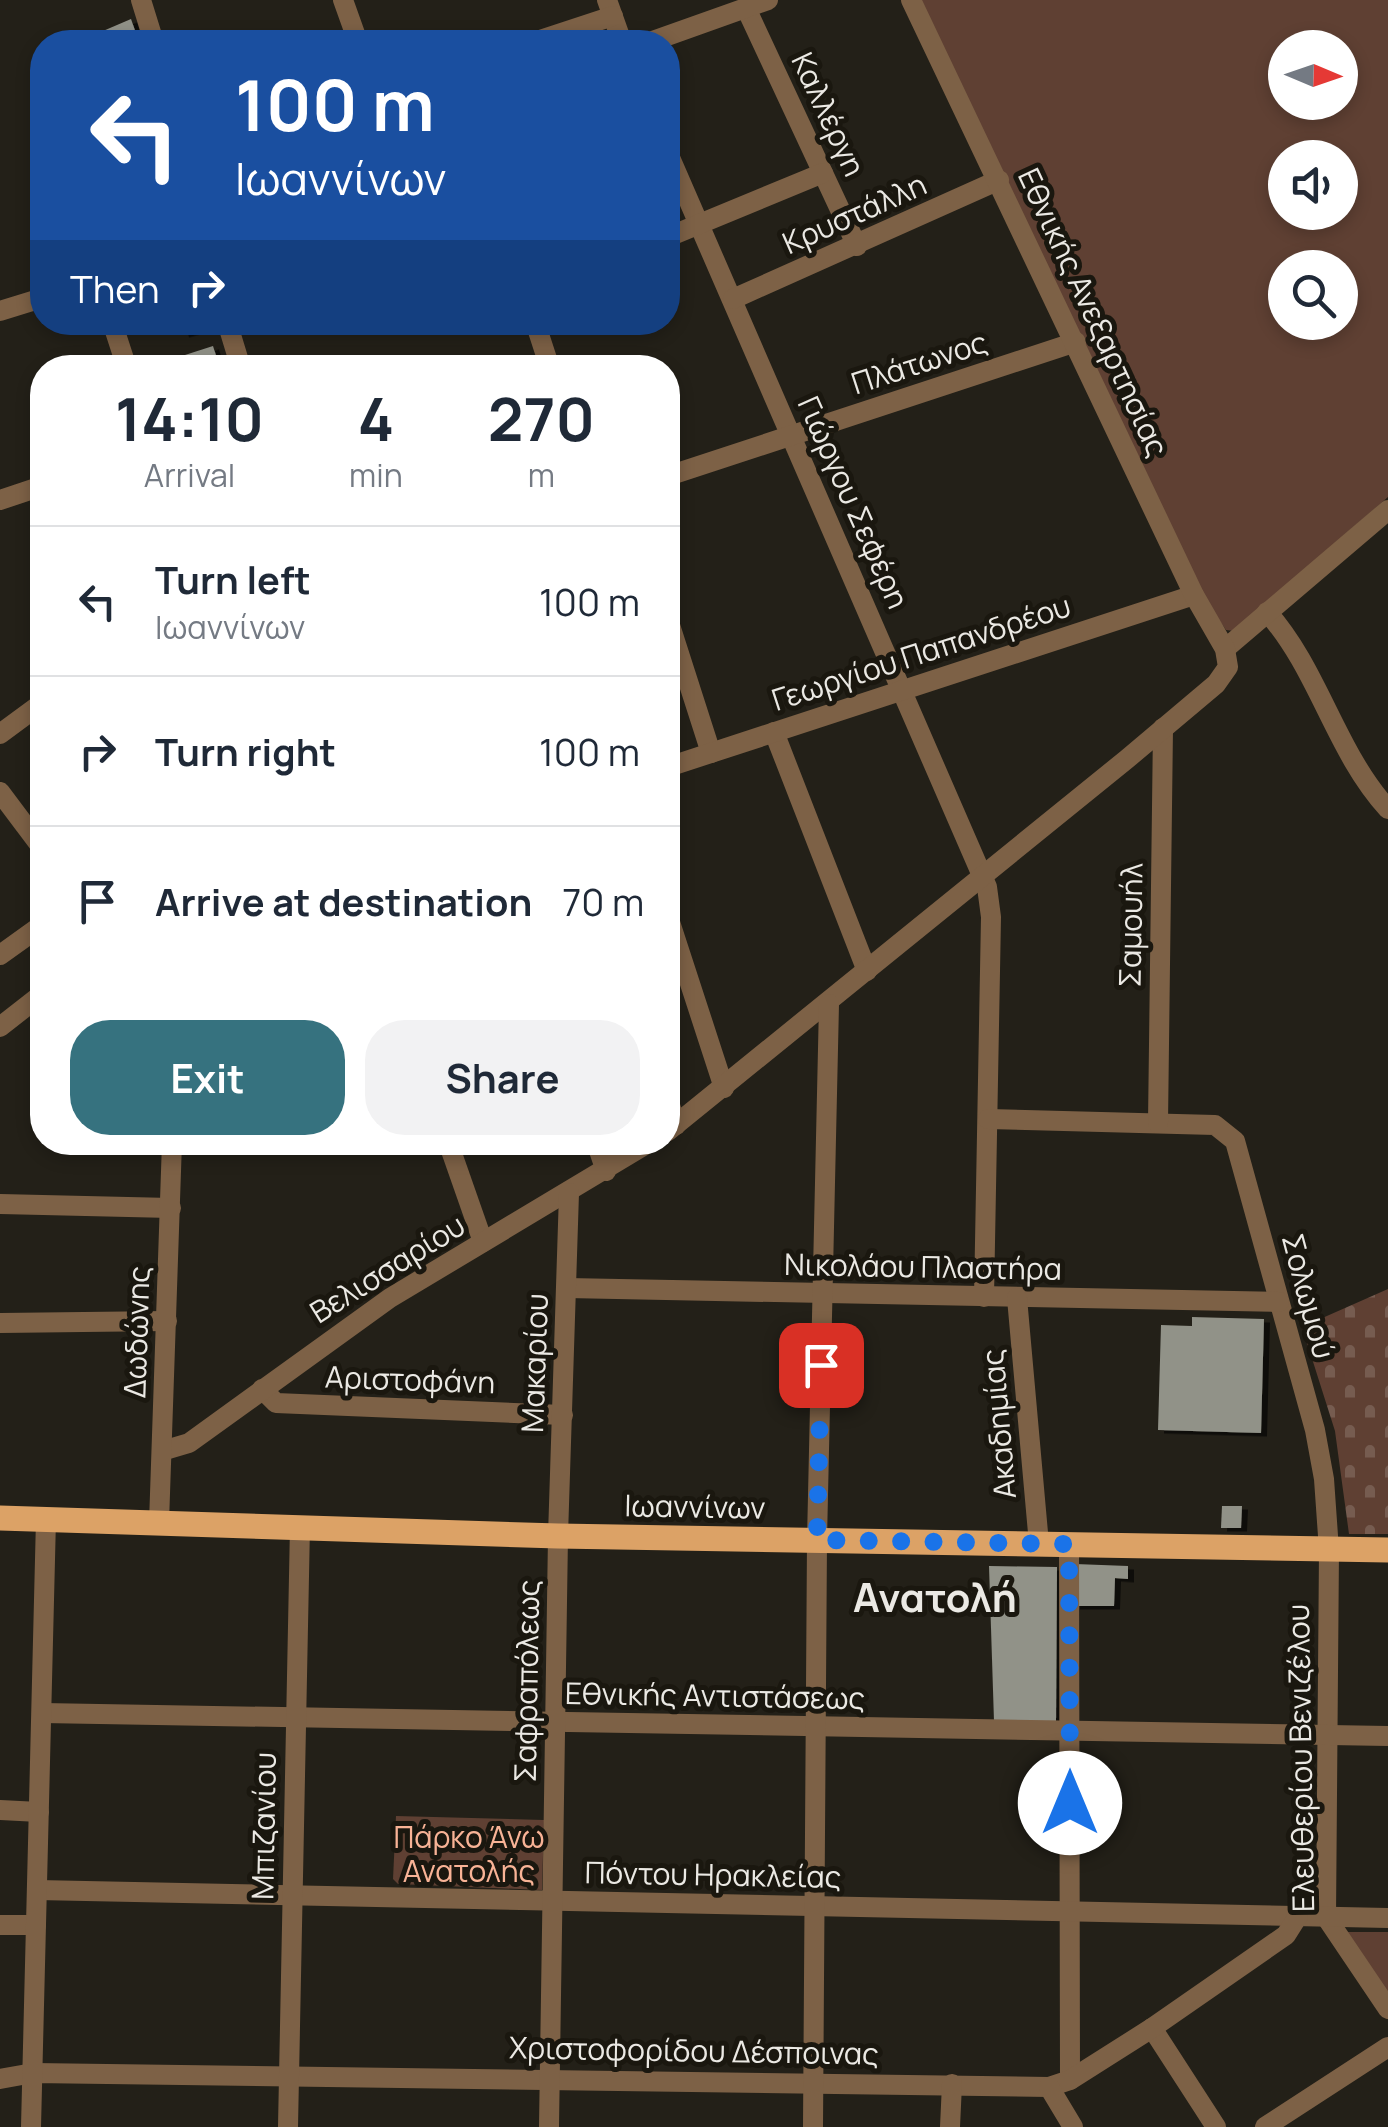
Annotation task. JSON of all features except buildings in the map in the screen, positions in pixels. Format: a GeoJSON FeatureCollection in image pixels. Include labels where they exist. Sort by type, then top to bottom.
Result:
{"type":"FeatureCollection","features":[{"type":"Feature","properties":{"kind":"main road","name":"Ιωαννίνων"},"geometry":{"type":"LineString","coordinates":[[0,1518],[558,1536],[1388,1550]]}},
{"type":"Feature","properties":{"kind":"street"},"geometry":{"type":"LineString","coordinates":[[141,0],[150,30]]}},
{"type":"Feature","properties":{"kind":"street"},"geometry":{"type":"LineString","coordinates":[[344,0],[354,30]]}},
{"type":"Feature","properties":{"kind":"street"},"geometry":{"type":"LineString","coordinates":[[680,31],[768,0]]}},
{"type":"Feature","properties":{"kind":"street","name":"Εθνικής Ανεξαρτησίας"},"geometry":{"type":"LineString","coordinates":[[910,0],[1194,595],[1225,649]]}},
{"type":"Feature","properties":{"kind":"street"},"geometry":{"type":"LineString","coordinates":[[561,30],[610,8]]}},
{"type":"Feature","properties":{"kind":"street","name":"Καλλέργη"},"geometry":{"type":"LineString","coordinates":[[746,8],[857,246]]}},
{"type":"Feature","properties":{"kind":"street"},"geometry":{"type":"LineString","coordinates":[[680,232],[823,173]]}},
{"type":"Feature","properties":{"kind":"street","name":"Γιώργου Σεφέρη"},"geometry":{"type":"LineString","coordinates":[[680,180],[984,875],[992,917],[984,1297]]}},
{"type":"Feature","properties":{"kind":"street","name":"Κρυστάλλη"},"geometry":{"type":"LineString","coordinates":[[733,300],[999,180]]}},
{"type":"Feature","properties":{"kind":"street"},"geometry":{"type":"LineString","coordinates":[[0,311],[30,302]]}},
{"type":"Feature","properties":{"kind":"street","name":"Πλάτωνος"},"geometry":{"type":"LineString","coordinates":[[680,472],[1076,342]]}},
{"type":"Feature","properties":{"kind":"street"},"geometry":{"type":"LineString","coordinates":[[0,500],[30,490]]}},
{"type":"Feature","properties":{"kind":"street"},"geometry":{"type":"LineString","coordinates":[[680,1122],[829,1004],[1224,676],[1229,662],[1225,649],[1388,510]]}},
{"type":"Feature","properties":{"kind":"street","name":"Γεωργίου Παπανδρέου"},"geometry":{"type":"LineString","coordinates":[[680,763],[1194,595]]}},
{"type":"Feature","properties":{"kind":"street"},"geometry":{"type":"LineString","coordinates":[[1266,612],[1292,642],[1358,773],[1384,799]]}},
{"type":"Feature","properties":{"kind":"street"},"geometry":{"type":"LineString","coordinates":[[680,656],[711,753]]}},
{"type":"Feature","properties":{"kind":"street"},"geometry":{"type":"LineString","coordinates":[[0,734],[30,712]]}},
{"type":"Feature","properties":{"kind":"street","name":"Σαμουήλ"},"geometry":{"type":"LineString","coordinates":[[1158,1124],[1162,728]]}},
{"type":"Feature","properties":{"kind":"street"},"geometry":{"type":"LineString","coordinates":[[774,732],[867,972]]}},
{"type":"Feature","properties":{"kind":"street"},"geometry":{"type":"LineString","coordinates":[[0,792],[30,832]]}},
{"type":"Feature","properties":{"kind":"street"},"geometry":{"type":"LineString","coordinates":[[0,955],[30,934]]}},
{"type":"Feature","properties":{"kind":"street"},"geometry":{"type":"LineString","coordinates":[[680,953],[724,1088]]}},
{"type":"Feature","properties":{"kind":"street"},"geometry":{"type":"LineString","coordinates":[[0,1027],[30,1003]]}},
{"type":"Feature","properties":{"kind":"street"},"geometry":{"type":"LineString","coordinates":[[813,2127],[817,1540],[829,1004]]}},
{"type":"Feature","properties":{"kind":"street","name":"Σολωμού"},"geometry":{"type":"LineString","coordinates":[[988,1119],[1215,1125],[1235,1141],[1319,1445],[1329,1550]]}},
{"type":"Feature","properties":{"kind":"street","name":"Δωδώνης"},"geometry":{"type":"LineString","coordinates":[[159,1523],[172,1155]]}},
{"type":"Feature","properties":{"kind":"street"},"geometry":{"type":"LineString","coordinates":[[453,1155],[483,1242]]}},
{"type":"Feature","properties":{"kind":"street"},"geometry":{"type":"LineString","coordinates":[[600,1155],[606,1171]]}},
{"type":"Feature","properties":{"kind":"street","name":"Βελισσαρίου"},"geometry":{"type":"LineString","coordinates":[[162,1452],[189,1443],[390,1298],[630,1155]]}},
{"type":"Feature","properties":{"kind":"street","name":"Μακαρίου"},"geometry":{"type":"LineString","coordinates":[[558,1536],[569,1194]]}},
{"type":"Feature","properties":{"kind":"street"},"geometry":{"type":"LineString","coordinates":[[0,1204],[171,1208]]}},
{"type":"Feature","properties":{"kind":"street","name":"Νικολάου Πλαστήρα"},"geometry":{"type":"LineString","coordinates":[[567,1288],[1279,1302]]}},
{"type":"Feature","properties":{"kind":"street","name":"Ακαδημίας"},"geometry":{"type":"LineString","coordinates":[[1017,1298],[1039,1544]]}},
{"type":"Feature","properties":{"kind":"street"},"geometry":{"type":"LineString","coordinates":[[0,1323],[167,1321]]}},
{"type":"Feature","properties":{"kind":"street","name":"Αριστοφάνη"},"geometry":{"type":"LineString","coordinates":[[262,1388],[276,1403],[562,1415]]}},
{"type":"Feature","properties":{"kind":"street"},"geometry":{"type":"LineString","coordinates":[[31,2127],[46,1518]]}},
{"type":"Feature","properties":{"kind":"street","name":"Μπιζανίου"},"geometry":{"type":"LineString","coordinates":[[288,2127],[300,1526]]}},
{"type":"Feature","properties":{"kind":"street","name":"Σαφραπόλεως"},"geometry":{"type":"LineString","coordinates":[[549,2127],[558,1536]]}},
{"type":"Feature","properties":{"kind":"street"},"geometry":{"type":"LineString","coordinates":[[1069,1544],[1070,2080]]}},
{"type":"Feature","properties":{"kind":"street","name":"Ελευθερίου Βενιζέλου"},"geometry":{"type":"LineString","coordinates":[[1329,1550],[1326,1917],[1388,2009]]}},
{"type":"Feature","properties":{"kind":"street","name":"Εθνικής Αντιστάσεως"},"geometry":{"type":"LineString","coordinates":[[42,1714],[1388,1736]]}},
{"type":"Feature","properties":{"kind":"street"},"geometry":{"type":"LineString","coordinates":[[0,1810],[39,1812]]}},
{"type":"Feature","properties":{"kind":"street","name":"Πόντου Ηρακλείας"},"geometry":{"type":"LineString","coordinates":[[37,1890],[1388,1918]]}},
{"type":"Feature","properties":{"kind":"street","name":"Χριστοφορίδου Δέσποινας"},"geometry":{"type":"LineString","coordinates":[[0,2079],[32,2073],[1049,2086],[1070,2080],[1152,2028],[1286,1935],[1298,1916]]}},
{"type":"Feature","properties":{"kind":"street"},"geometry":{"type":"LineString","coordinates":[[0,1925],[36,1926]]}},
{"type":"Feature","properties":{"kind":"street"},"geometry":{"type":"LineString","coordinates":[[1152,2028],[1216,2127]]}},
{"type":"Feature","properties":{"kind":"street"},"geometry":{"type":"LineString","coordinates":[[1265,2127],[1388,2047]]}},
{"type":"Feature","properties":{"kind":"street"},"geometry":{"type":"LineString","coordinates":[[950,2127],[952,2084]]}},
{"type":"Feature","properties":{"kind":"street"},"geometry":{"type":"LineString","coordinates":[[1049,2086],[1073,2127]]}},
{"type":"Feature","properties":{"kind":"green space"},"geometry":{"type":"Polygon","coordinates":[[[920,0],[1388,0],[1388,497],[1234,631],[1226,630],[1203,597],[920,0]]]}},
{"type":"Feature","properties":{"kind":"green space"},"geometry":{"type":"Polygon","coordinates":[[[1388,1289],[1388,1534],[1349,1534],[1335,1431],[1302,1327],[1388,1289]]]}},
{"type":"Feature","properties":{"kind":"green space","name":"Πάρκο Άνω Ανατολής"},"geometry":{"type":"Polygon","coordinates":[[[396,1816],[544,1820],[542,1890],[398,1884],[393,1879],[396,1816]]]}},
{"type":"Feature","properties":{"kind":"green space"},"geometry":{"type":"Polygon","coordinates":[[[1346,1932],[1388,1932],[1388,1998],[1346,1932]]]}},
{"type":"Feature","properties":{"kind":"district","name":"Ανατολή"},"geometry":{"type":"Point","coordinates":[935,1596]}},
{"type":"Feature","properties":{"kind":"route"},"geometry":{"type":"LineString","coordinates":[[821,1365],[817,1540],[1069,1544],[1070,1803]]}}]}
